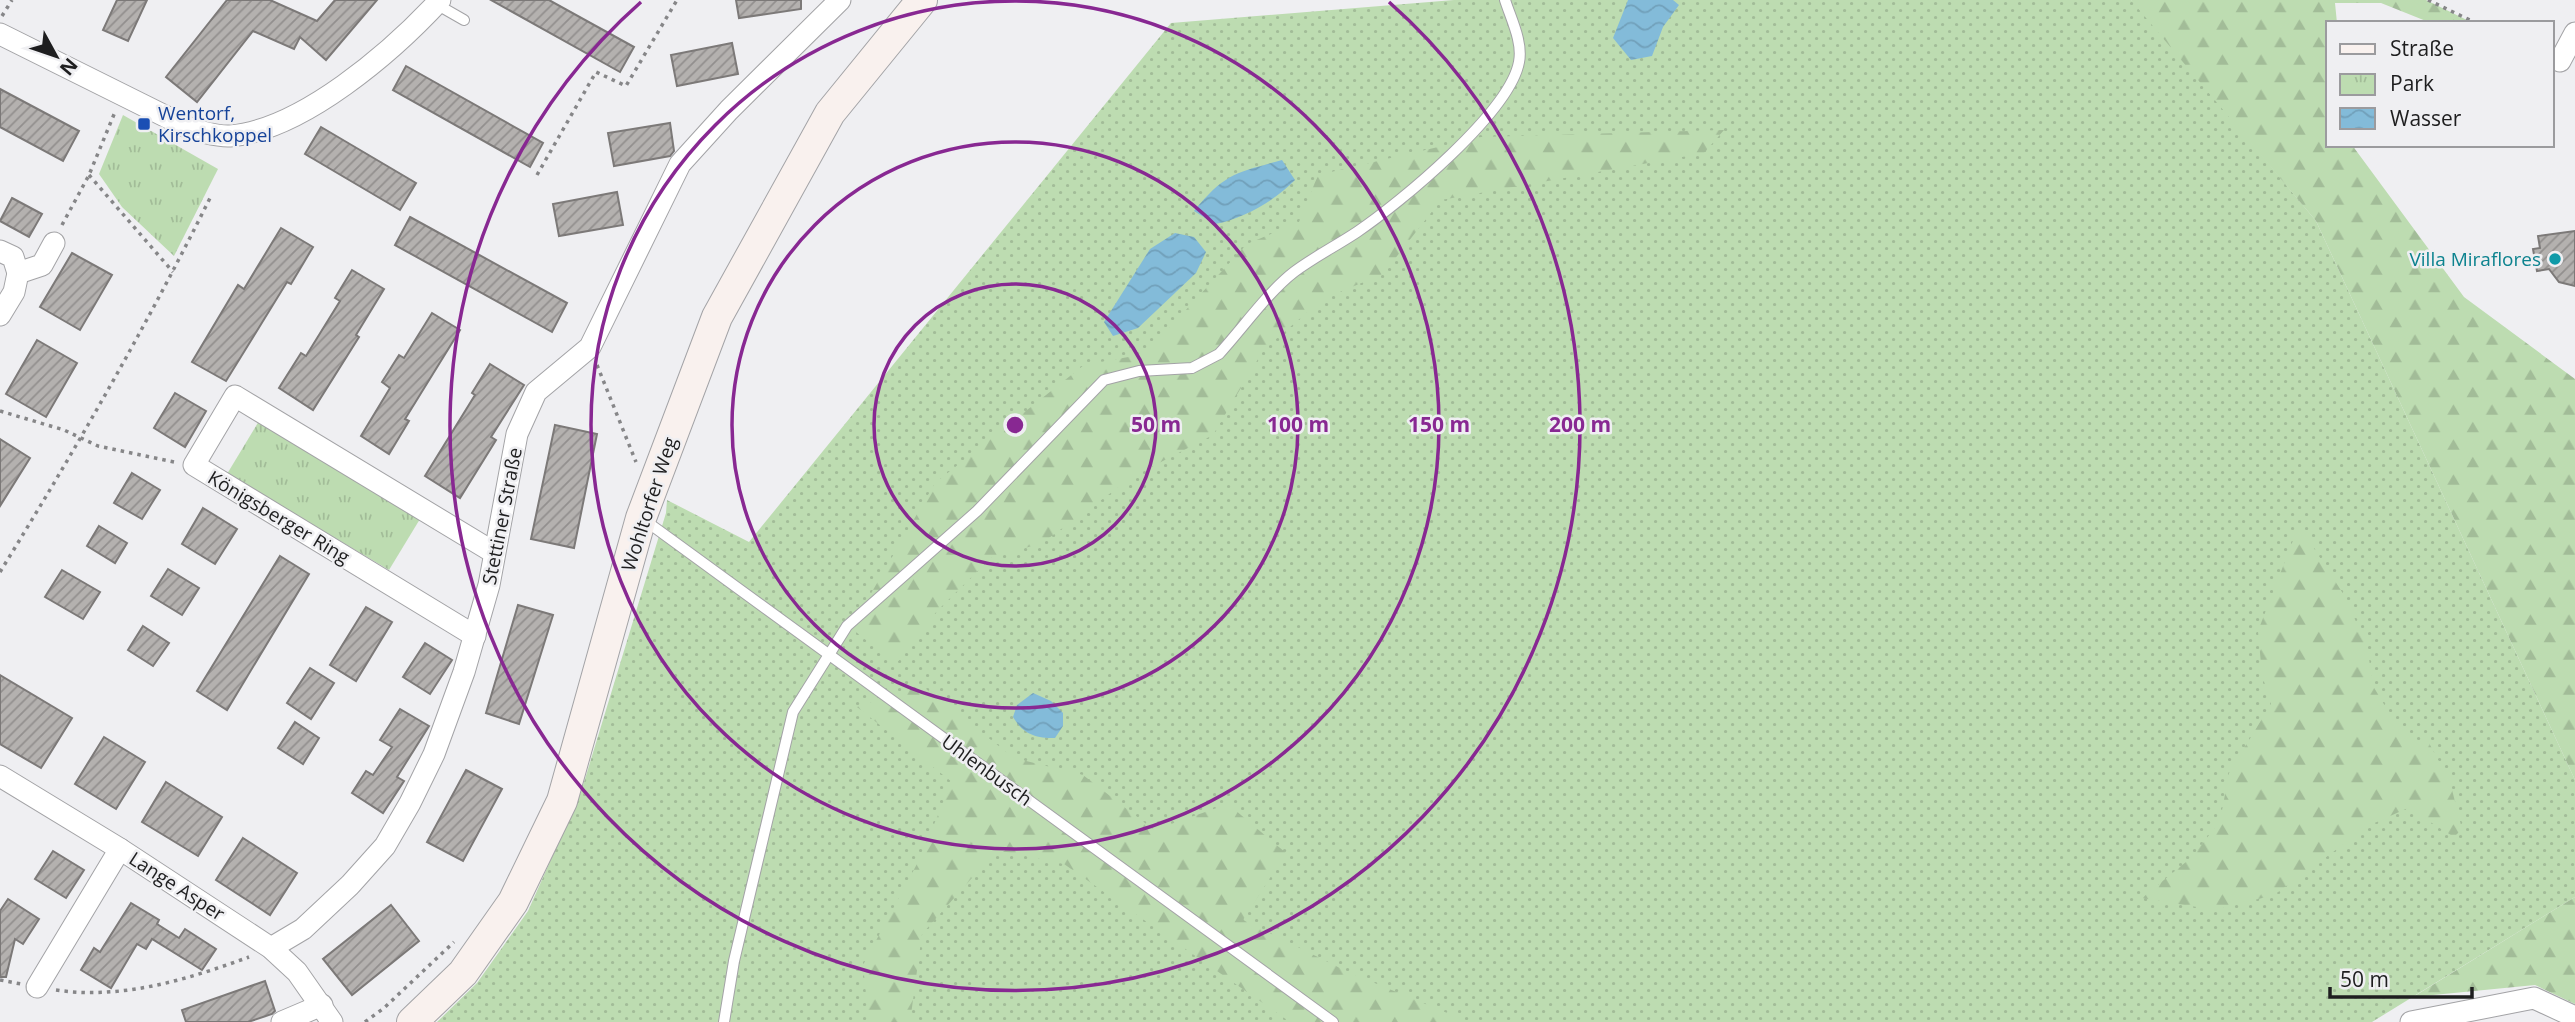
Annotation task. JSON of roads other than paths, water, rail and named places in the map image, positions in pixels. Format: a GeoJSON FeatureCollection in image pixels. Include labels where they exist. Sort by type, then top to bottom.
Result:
{"type":"FeatureCollection","features":[{"type":"Feature","properties":{"kind":"main road","name":"Wohltorfer Weg"},"geometry":{"type":"LineString","coordinates":[[412,1022],[463,973],[513,902],[562,801],[641,518],[717,317],[830,113],[922,0]]}},
{"type":"Feature","properties":{"kind":"street","name":"Stettiner Straße"},"geometry":{"type":"LineString","coordinates":[[271,948],[303,929],[350,885],[385,846],[434,754],[455,700],[475,636],[489,585],[517,434],[536,392],[590,347],[680,164],[729,110],[840,0]]}},
{"type":"Feature","properties":{"kind":"street"},"geometry":{"type":"LineString","coordinates":[[0,34],[193,130],[228,137],[264,130],[349,87],[438,2]]}},
{"type":"Feature","properties":{"kind":"street"},"geometry":{"type":"LineString","coordinates":[[2560,61],[2575,33]]}},
{"type":"Feature","properties":{"kind":"street"},"geometry":{"type":"LineString","coordinates":[[18,274],[42,265],[54,243]]}},
{"type":"Feature","properties":{"kind":"street"},"geometry":{"type":"LineString","coordinates":[[0,251],[13,257],[18,274],[14,292],[0,315]]}},
{"type":"Feature","properties":{"kind":"street","name":"Königsberger Ring"},"geometry":{"type":"LineString","coordinates":[[475,636],[194,465],[234,396],[493,552]]}},
{"type":"Feature","properties":{"kind":"street","name":"Lange Asper"},"geometry":{"type":"LineString","coordinates":[[0,776],[120,849],[271,948],[297,972],[327,1014]]}},
{"type":"Feature","properties":{"kind":"street"},"geometry":{"type":"LineString","coordinates":[[37,987],[120,849]]}},
{"type":"Feature","properties":{"kind":"street"},"geometry":{"type":"LineString","coordinates":[[2412,1022],[2534,998],[2575,1017]]}},
{"type":"Feature","properties":{"kind":"street"},"geometry":{"type":"LineString","coordinates":[[282,1022],[327,1014]]}},
{"type":"Feature","properties":{"kind":"lane"},"geometry":{"type":"LineString","coordinates":[[724,1022],[734,961],[793,712],[827,654],[855,618],[931,554],[993,495],[1104,380],[1139,371],[1192,368],[1219,354],[1292,273],[1359,231],[1415,186],[1455,148],[1505,95],[1519,63],[1520,49],[1505,0]]}},
{"type":"Feature","properties":{"kind":"lane"},"geometry":{"type":"LineString","coordinates":[[438,2],[464,20]]}},
{"type":"Feature","properties":{"kind":"lane","name":"Uhlenbusch"},"geometry":{"type":"LineString","coordinates":[[641,518],[1333,1022]]}},
{"type":"Feature","properties":{"kind":"water"},"geometry":{"type":"Polygon","coordinates":[[[1628,0],[1673,0],[1679,5],[1663,27],[1652,56],[1631,60],[1613,38],[1628,0]]]}},
{"type":"Feature","properties":{"kind":"water"},"geometry":{"type":"Polygon","coordinates":[[[1282,160],[1295,180],[1258,208],[1215,224],[1194,211],[1214,189],[1232,176],[1282,160]]]}},
{"type":"Feature","properties":{"kind":"water"},"geometry":{"type":"Polygon","coordinates":[[[1175,233],[1194,237],[1206,252],[1196,273],[1138,328],[1113,336],[1104,322],[1150,249],[1175,233]]]}},
{"type":"Feature","properties":{"kind":"water"},"geometry":{"type":"Polygon","coordinates":[[[1033,693],[1051,701],[1063,713],[1063,726],[1055,738],[1030,734],[1013,717],[1017,705],[1033,693]]]}},
{"type":"Feature","properties":{"kind":"place","name":"Wentorf, Kirschkoppel"},"geometry":{"type":"Point","coordinates":[144,124]}},
{"type":"Feature","properties":{"kind":"place","name":"Villa Miraflores"},"geometry":{"type":"Point","coordinates":[2555,259]}}]}
